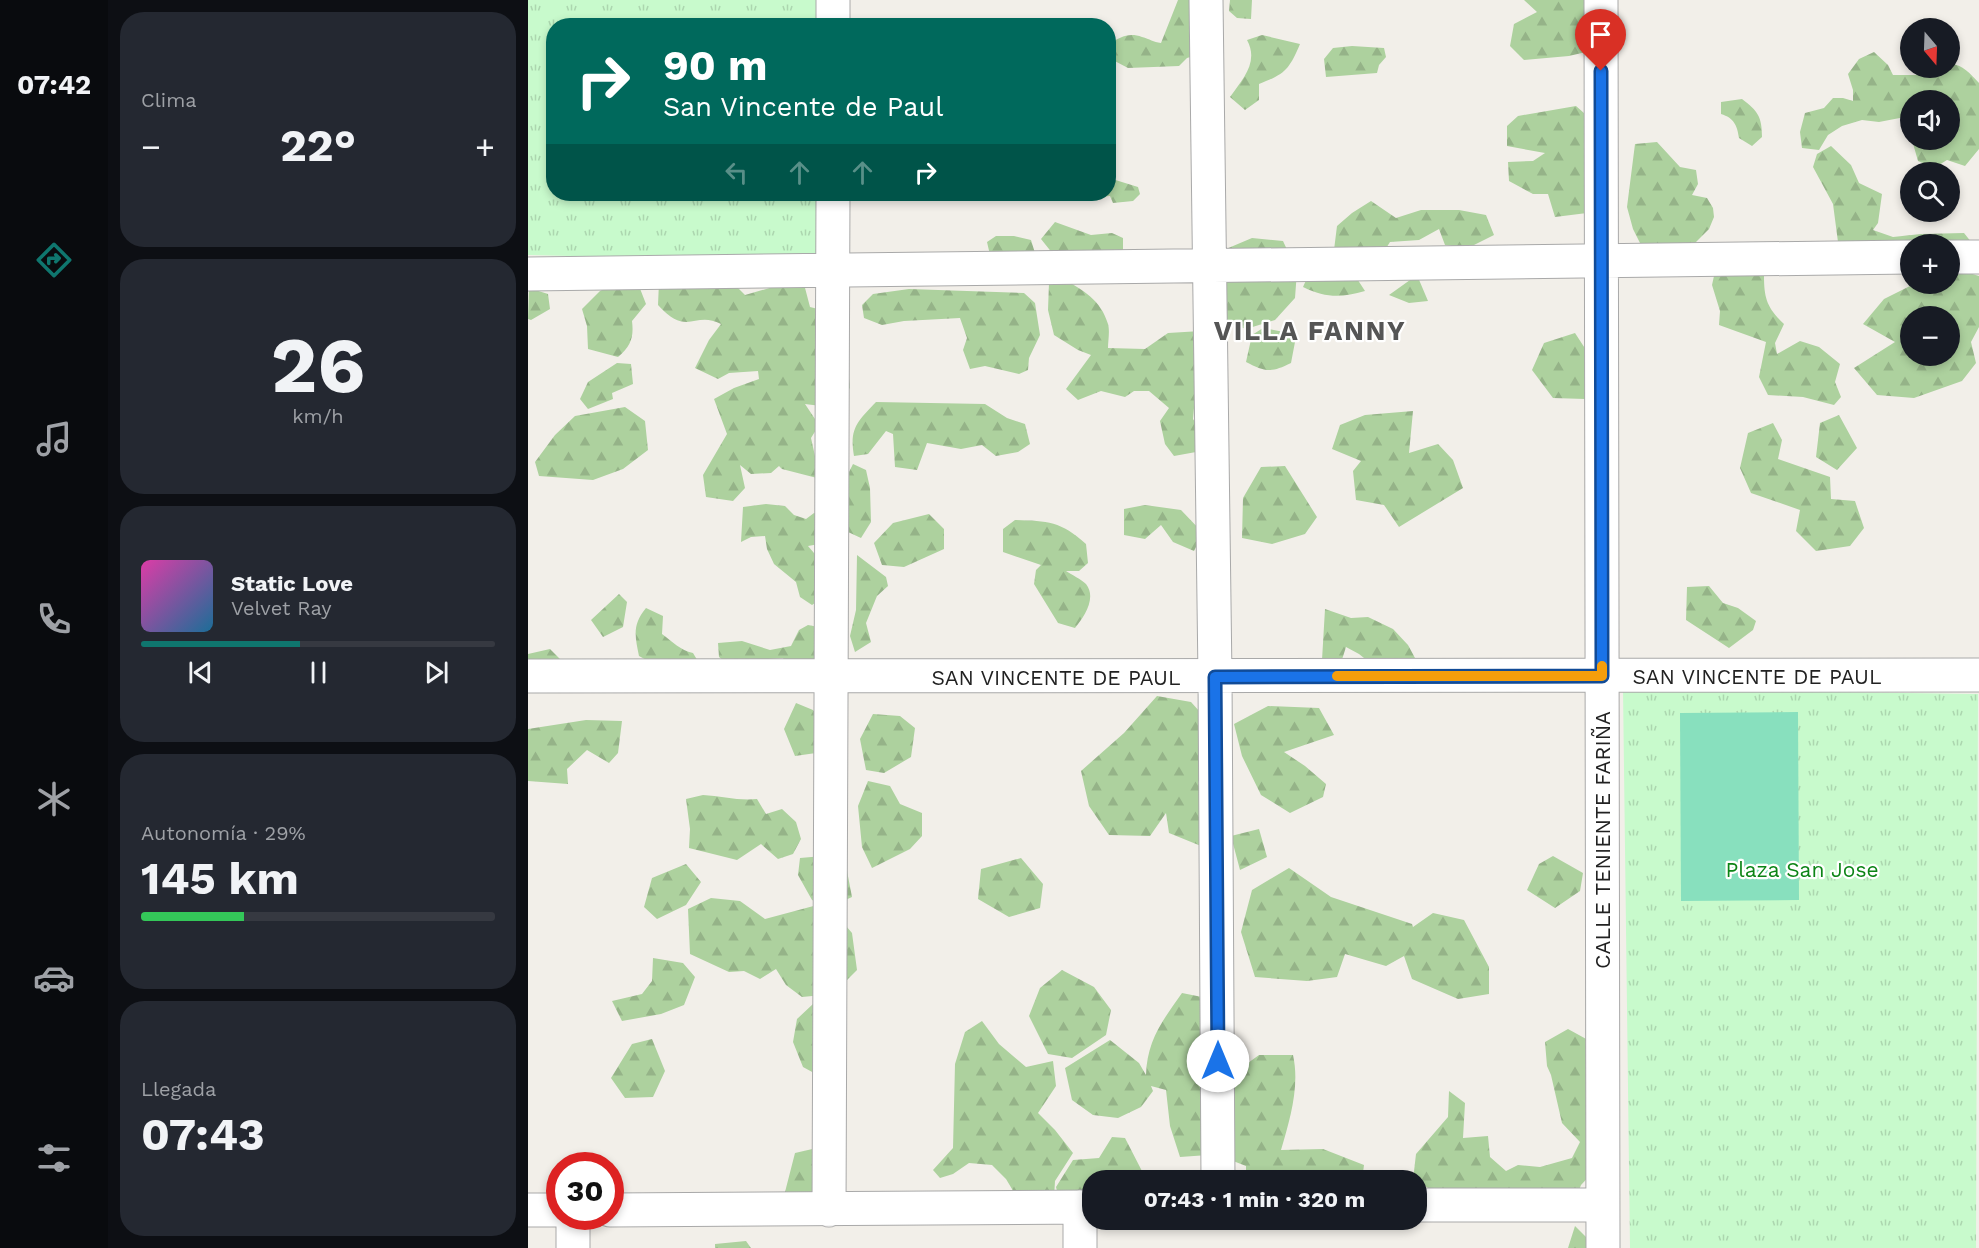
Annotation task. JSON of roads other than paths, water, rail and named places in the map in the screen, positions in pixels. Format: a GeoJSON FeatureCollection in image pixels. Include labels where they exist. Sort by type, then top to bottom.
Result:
{"type":"FeatureCollection","features":[{"type":"Feature","properties":{"kind":"street"},"geometry":{"type":"LineString","coordinates":[[833,0],[833,18]]}},
{"type":"Feature","properties":{"kind":"street"},"geometry":{"type":"LineString","coordinates":[[1206,0],[1215,677],[1218,1170]]}},
{"type":"Feature","properties":{"kind":"street","name":"CALLE TENIENTE FARIÑA"},"geometry":{"type":"LineString","coordinates":[[1601,0],[1603,1248]]}},
{"type":"Feature","properties":{"kind":"street"},"geometry":{"type":"LineString","coordinates":[[829,1210],[833,201]]}},
{"type":"Feature","properties":{"kind":"street"},"geometry":{"type":"LineString","coordinates":[[528,274],[1900,257]]}},
{"type":"Feature","properties":{"kind":"street"},"geometry":{"type":"LineString","coordinates":[[1960,257],[1979,257]]}},
{"type":"Feature","properties":{"kind":"street","name":"SAN VINCENTE DE PAUL"},"geometry":{"type":"LineString","coordinates":[[528,676],[1979,675]]}},
{"type":"Feature","properties":{"kind":"street"},"geometry":{"type":"LineString","coordinates":[[1427,1205],[1602,1205]]}},
{"type":"Feature","properties":{"kind":"street"},"geometry":{"type":"LineString","coordinates":[[624,1209],[829,1210],[1082,1207]]}},
{"type":"Feature","properties":{"kind":"street"},"geometry":{"type":"LineString","coordinates":[[528,1210],[546,1210]]}},
{"type":"Feature","properties":{"kind":"street"},"geometry":{"type":"LineString","coordinates":[[573,1230],[573,1248]]}},
{"type":"Feature","properties":{"kind":"street"},"geometry":{"type":"LineString","coordinates":[[1080,1248],[1083,1230]]}},
{"type":"Feature","properties":{"kind":"district","name":"VILLA FANNY"},"geometry":{"type":"Point","coordinates":[1310,331]}},
{"type":"Feature","properties":{"kind":"park label","name":"Plaza San Jose"},"geometry":{"type":"Point","coordinates":[1802,869]}}]}
